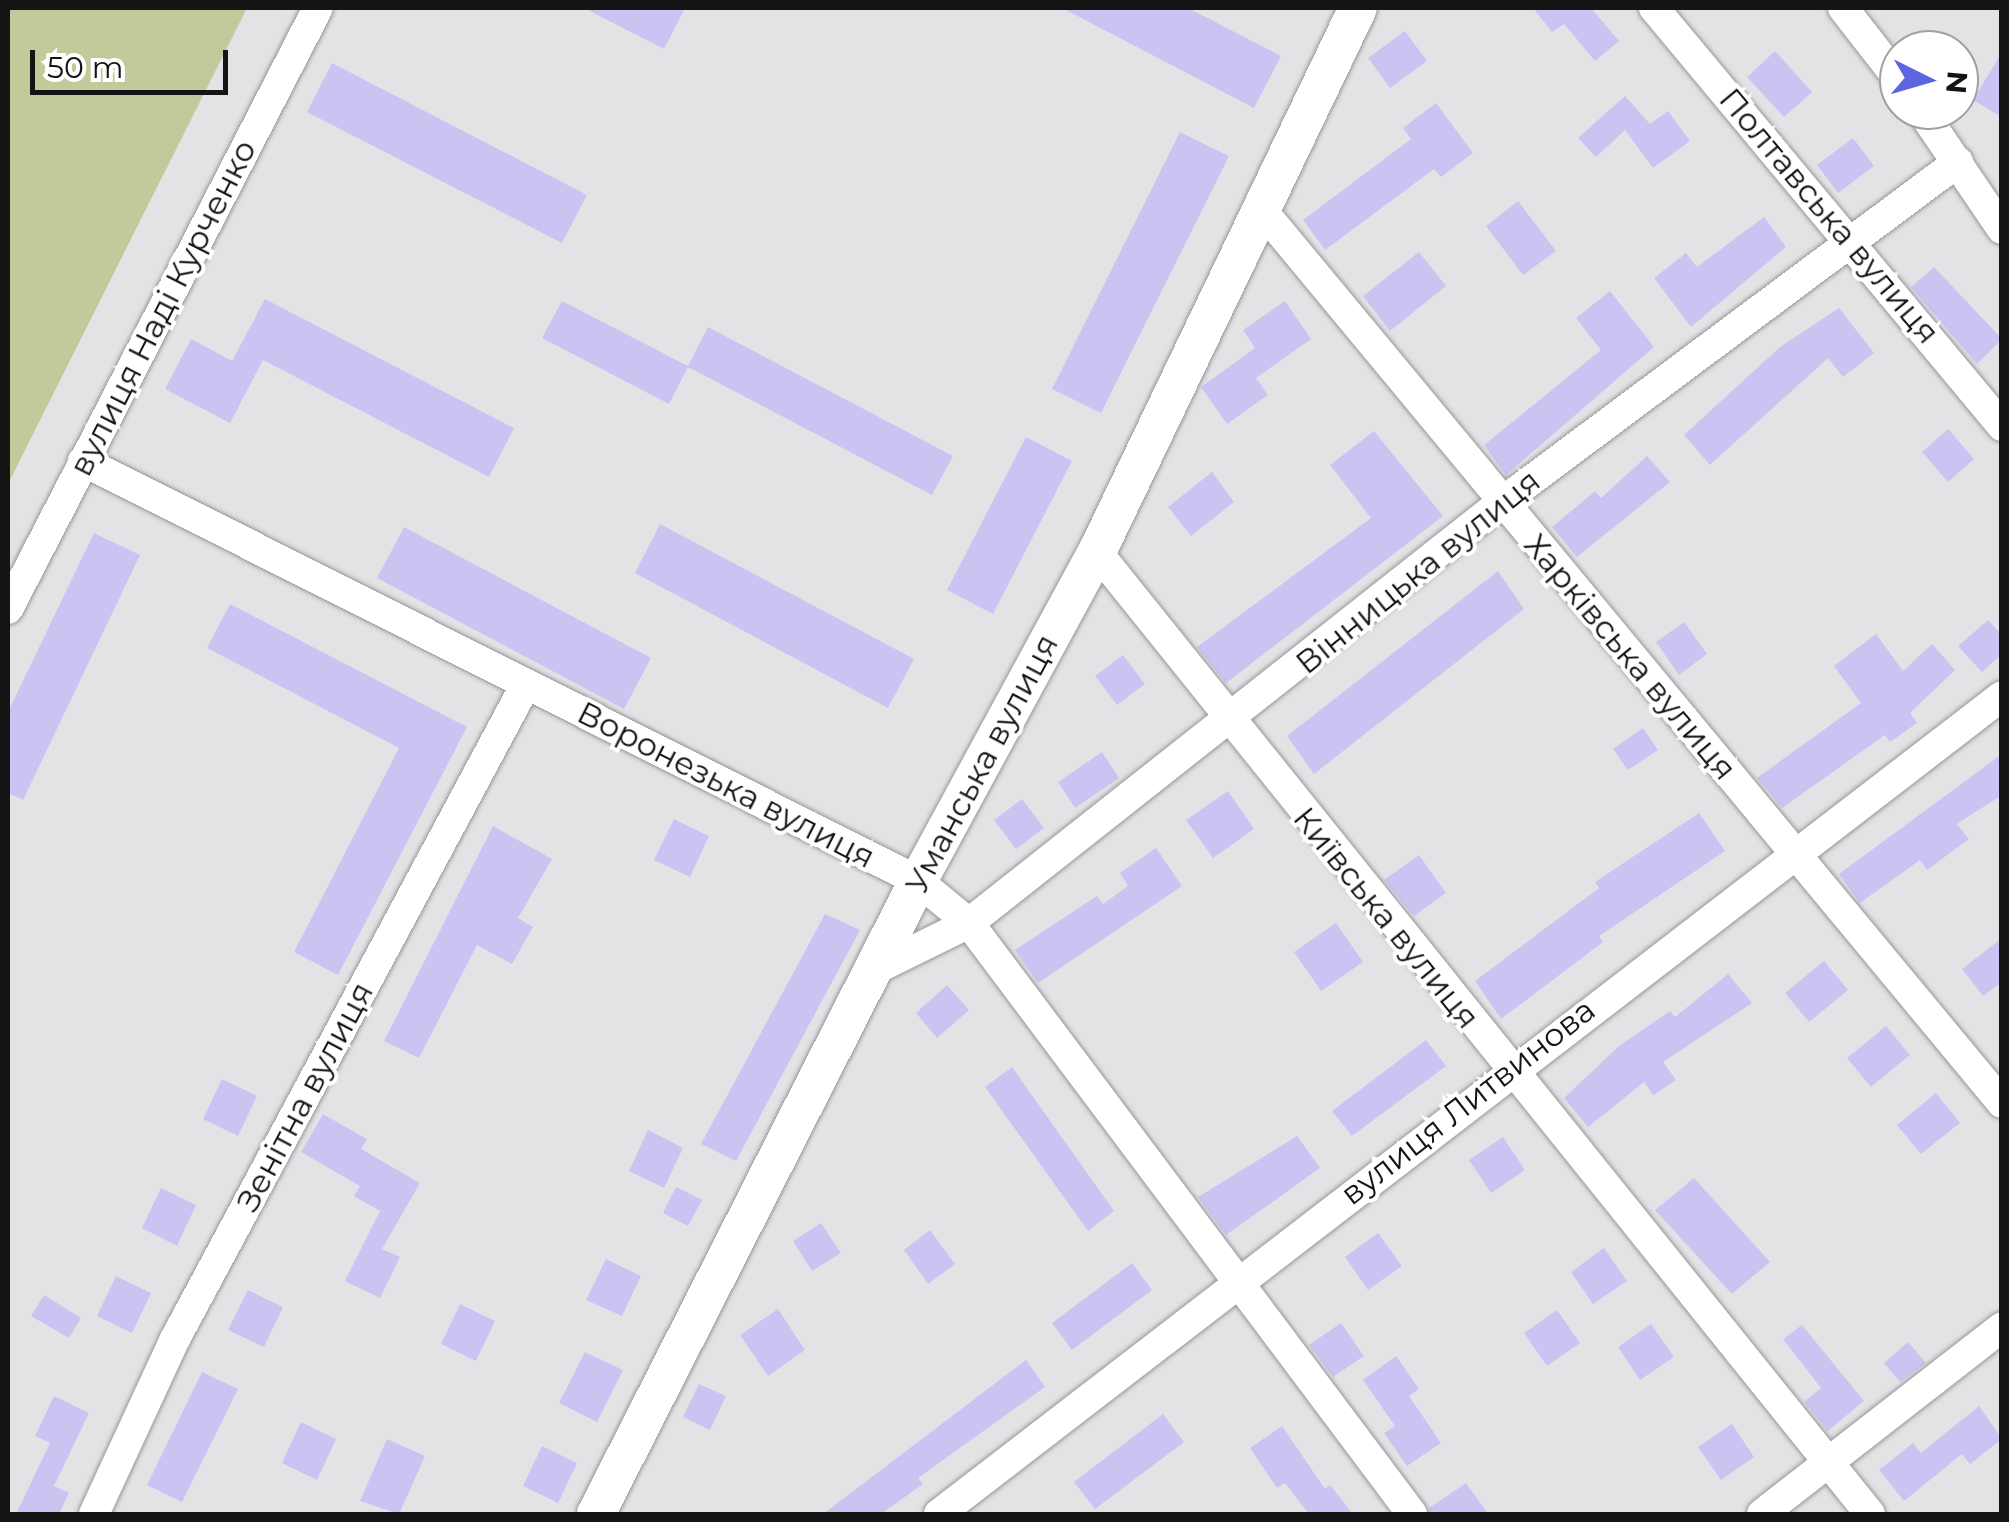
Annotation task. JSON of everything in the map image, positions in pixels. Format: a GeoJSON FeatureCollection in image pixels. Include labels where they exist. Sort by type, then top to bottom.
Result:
{"type":"FeatureCollection","features":[{"type":"Feature","properties":{"kind":"street","name":"вулиця Наді Курченко"},"geometry":{"type":"LineString","coordinates":[[8,609],[318,8]]}},
{"type":"Feature","properties":{"kind":"street","name":"Уманська вулиця"},"geometry":{"type":"LineString","coordinates":[[596,1514],[918,881],[1097,552],[1358,8]]}},
{"type":"Feature","properties":{"kind":"street","name":"Полтавська вулиця"},"geometry":{"type":"LineString","coordinates":[[1654,8],[1854,240],[2002,426]]}},
{"type":"Feature","properties":{"kind":"street"},"geometry":{"type":"LineString","coordinates":[[1843,8],[1879,54]]}},
{"type":"Feature","properties":{"kind":"street"},"geometry":{"type":"LineString","coordinates":[[1935,130],[2002,229]]}},
{"type":"Feature","properties":{"kind":"street","name":"Вінницька вулиця"},"geometry":{"type":"LineString","coordinates":[[872,971],[968,923],[1228,725],[1502,502],[1958,162]]}},
{"type":"Feature","properties":{"kind":"street","name":"Харківська вулиця"},"geometry":{"type":"LineString","coordinates":[[1262,209],[2002,1103]]}},
{"type":"Feature","properties":{"kind":"street","name":"Воронезька вулиця"},"geometry":{"type":"LineString","coordinates":[[84,461],[918,881],[968,923],[1232,1284],[1412,1514]]}},
{"type":"Feature","properties":{"kind":"street","name":"Київська вулиця"},"geometry":{"type":"LineString","coordinates":[[1097,552],[1228,725],[1870,1514]]}},
{"type":"Feature","properties":{"kind":"street","name":"Зенітна вулиця"},"geometry":{"type":"LineString","coordinates":[[94,1514],[174,1339],[526,684]]}},
{"type":"Feature","properties":{"kind":"street","name":"вулиця Литвинова"},"geometry":{"type":"LineString","coordinates":[[939,1514],[1792,852],[2002,696]]}},
{"type":"Feature","properties":{"kind":"street"},"geometry":{"type":"LineString","coordinates":[[1762,1514],[2002,1327]]}},
{"type":"Feature","properties":{"kind":"green space"},"geometry":{"type":"Polygon","coordinates":[[[8,8],[247,8],[8,484],[8,8]]]}},
{"type":"Feature","properties":{"kind":"building"},"geometry":{"type":"Polygon","coordinates":[[[584,8],[685,8],[664,49],[584,8]]]}},
{"type":"Feature","properties":{"kind":"building"},"geometry":{"type":"Polygon","coordinates":[[[1062,8],[1188,8],[1281,56],[1254,108],[1062,8]]]}},
{"type":"Feature","properties":{"kind":"building"},"geometry":{"type":"Polygon","coordinates":[[[1533,8],[1591,8],[1619,41],[1595,61],[1564,24],[1552,32],[1533,8]]]}},
{"type":"Feature","properties":{"kind":"building"},"geometry":{"type":"Polygon","coordinates":[[[1405,31],[1427,61],[1390,88],[1368,58],[1405,31]]]}},
{"type":"Feature","properties":{"kind":"building"},"geometry":{"type":"Polygon","coordinates":[[[1775,51],[1812,92],[1784,117],[1747,77],[1775,51]]]}},
{"type":"Feature","properties":{"kind":"building"},"geometry":{"type":"Polygon","coordinates":[[[2002,52],[2002,117],[1979,104],[1979,90],[2002,52]]]}},
{"type":"Feature","properties":{"kind":"building"},"geometry":{"type":"Polygon","coordinates":[[[332,63],[587,195],[562,243],[307,112],[332,63]]]}},
{"type":"Feature","properties":{"kind":"building"},"geometry":{"type":"Polygon","coordinates":[[[1625,96],[1650,124],[1668,111],[1690,141],[1653,168],[1625,130],[1596,157],[1578,138],[1625,96]]]}},
{"type":"Feature","properties":{"kind":"building"},"geometry":{"type":"Polygon","coordinates":[[[1436,103],[1473,153],[1441,177],[1434,169],[1325,250],[1303,220],[1411,139],[1403,128],[1436,103]]]}},
{"type":"Feature","properties":{"kind":"building"},"geometry":{"type":"Polygon","coordinates":[[[1180,132],[1229,156],[1101,413],[1052,389],[1180,132]]]}},
{"type":"Feature","properties":{"kind":"building"},"geometry":{"type":"Polygon","coordinates":[[[1853,138],[1874,166],[1838,193],[1817,165],[1853,138]]]}},
{"type":"Feature","properties":{"kind":"building"},"geometry":{"type":"Polygon","coordinates":[[[1518,201],[1556,251],[1523,275],[1486,226],[1518,201]]]}},
{"type":"Feature","properties":{"kind":"building"},"geometry":{"type":"Polygon","coordinates":[[[1764,217],[1786,247],[1691,327],[1654,278],[1686,253],[1697,267],[1764,217]]]}},
{"type":"Feature","properties":{"kind":"building"},"geometry":{"type":"Polygon","coordinates":[[[1419,252],[1446,286],[1390,331],[1363,296],[1419,252]]]}},
{"type":"Feature","properties":{"kind":"building"},"geometry":{"type":"Polygon","coordinates":[[[1934,267],[2002,339],[1977,364],[1911,287],[1934,267]]]}},
{"type":"Feature","properties":{"kind":"building"},"geometry":{"type":"Polygon","coordinates":[[[1610,291],[1654,347],[1506,475],[1484,445],[1601,350],[1576,318],[1610,291]]]}},
{"type":"Feature","properties":{"kind":"building"},"geometry":{"type":"Polygon","coordinates":[[[265,299],[514,428],[489,477],[263,360],[230,423],[165,389],[191,339],[232,361],[265,299]]]}},
{"type":"Feature","properties":{"kind":"building"},"geometry":{"type":"Polygon","coordinates":[[[562,301],[688,366],[708,327],[953,456],[932,495],[688,367],[669,404],[542,338],[562,301]]]}},
{"type":"Feature","properties":{"kind":"building"},"geometry":{"type":"Polygon","coordinates":[[[1285,301],[1311,339],[1256,378],[1268,395],[1227,424],[1201,387],[1255,348],[1243,330],[1285,301]]]}},
{"type":"Feature","properties":{"kind":"building"},"geometry":{"type":"Polygon","coordinates":[[[1839,308],[1874,353],[1843,377],[1828,358],[1710,465],[1684,435],[1780,347],[1839,308]]]}},
{"type":"Feature","properties":{"kind":"building"},"geometry":{"type":"Polygon","coordinates":[[[1948,429],[1974,459],[1948,482],[1922,452],[1948,429]]]}},
{"type":"Feature","properties":{"kind":"building"},"geometry":{"type":"Polygon","coordinates":[[[1374,431],[1443,516],[1226,683],[1197,647],[1371,518],[1330,465],[1374,431]]]}},
{"type":"Feature","properties":{"kind":"building"},"geometry":{"type":"Polygon","coordinates":[[[1026,437],[1072,461],[993,614],[947,590],[1026,437]]]}},
{"type":"Feature","properties":{"kind":"building"},"geometry":{"type":"Polygon","coordinates":[[[1647,456],[1670,482],[1577,557],[1552,527],[1595,491],[1601,498],[1647,456]]]}},
{"type":"Feature","properties":{"kind":"building"},"geometry":{"type":"Polygon","coordinates":[[[1212,472],[1234,502],[1191,536],[1168,507],[1212,472]]]}},
{"type":"Feature","properties":{"kind":"building"},"geometry":{"type":"Polygon","coordinates":[[[660,524],[914,659],[888,708],[635,573],[660,524]]]}},
{"type":"Feature","properties":{"kind":"building"},"geometry":{"type":"Polygon","coordinates":[[[404,527],[651,658],[624,709],[377,578],[404,527]]]}},
{"type":"Feature","properties":{"kind":"building"},"geometry":{"type":"Polygon","coordinates":[[[94,533],[140,555],[23,800],[8,793],[8,712],[94,533]]]}},
{"type":"Feature","properties":{"kind":"building"},"geometry":{"type":"Polygon","coordinates":[[[1498,571],[1524,609],[1314,774],[1287,736],[1498,571]]]}},
{"type":"Feature","properties":{"kind":"building"},"geometry":{"type":"Polygon","coordinates":[[[230,604],[467,727],[338,975],[294,952],[399,748],[207,648],[230,604]]]}},
{"type":"Feature","properties":{"kind":"building"},"geometry":{"type":"Polygon","coordinates":[[[1988,620],[2002,635],[2002,654],[1982,672],[1958,646],[1988,620]]]}},
{"type":"Feature","properties":{"kind":"building"},"geometry":{"type":"Polygon","coordinates":[[[1684,622],[1707,654],[1679,675],[1656,642],[1684,622]]]}},
{"type":"Feature","properties":{"kind":"building"},"geometry":{"type":"Polygon","coordinates":[[[1876,634],[1903,671],[1932,644],[1955,670],[1910,713],[1917,723],[1890,742],[1885,735],[1782,808],[1757,778],[1861,703],[1834,666],[1876,634]]]}},
{"type":"Feature","properties":{"kind":"building"},"geometry":{"type":"Polygon","coordinates":[[[1123,655],[1145,684],[1117,705],[1095,676],[1123,655]]]}},
{"type":"Feature","properties":{"kind":"building"},"geometry":{"type":"Polygon","coordinates":[[[1643,728],[1658,750],[1628,770],[1613,749],[1643,728]]]}},
{"type":"Feature","properties":{"kind":"building"},"geometry":{"type":"Polygon","coordinates":[[[1102,752],[1119,778],[1075,808],[1058,782],[1102,752]]]}},
{"type":"Feature","properties":{"kind":"building"},"geometry":{"type":"Polygon","coordinates":[[[2002,754],[2002,795],[1957,824],[1969,839],[1927,870],[1920,860],[1860,903],[1839,874],[2002,754]]]}},
{"type":"Feature","properties":{"kind":"building"},"geometry":{"type":"Polygon","coordinates":[[[1228,791],[1254,829],[1213,858],[1186,820],[1228,791]]]}},
{"type":"Feature","properties":{"kind":"building"},"geometry":{"type":"Polygon","coordinates":[[[1022,799],[1044,828],[1016,849],[994,820],[1022,799]]]}},
{"type":"Feature","properties":{"kind":"building"},"geometry":{"type":"Polygon","coordinates":[[[1699,813],[1725,851],[1599,936],[1603,942],[1501,1019],[1475,981],[1599,888],[1595,882],[1699,813]]]}},
{"type":"Feature","properties":{"kind":"building"},"geometry":{"type":"Polygon","coordinates":[[[674,819],[709,836],[690,877],[654,860],[674,819]]]}},
{"type":"Feature","properties":{"kind":"building"},"geometry":{"type":"Polygon","coordinates":[[[493,826],[552,859],[518,918],[533,927],[512,964],[477,945],[419,1058],[384,1041],[493,826]]]}},
{"type":"Feature","properties":{"kind":"building"},"geometry":{"type":"Polygon","coordinates":[[[1156,848],[1182,886],[1038,983],[1015,950],[1097,896],[1103,904],[1128,886],[1120,873],[1156,848]]]}},
{"type":"Feature","properties":{"kind":"building"},"geometry":{"type":"Polygon","coordinates":[[[1419,855],[1446,893],[1414,916],[1384,880],[1419,855]]]}},
{"type":"Feature","properties":{"kind":"building"},"geometry":{"type":"Polygon","coordinates":[[[825,914],[860,930],[736,1161],[701,1144],[825,914]]]}},
{"type":"Feature","properties":{"kind":"building"},"geometry":{"type":"Polygon","coordinates":[[[1336,923],[1363,962],[1321,991],[1294,952],[1336,923]]]}},
{"type":"Feature","properties":{"kind":"building"},"geometry":{"type":"Polygon","coordinates":[[[2002,938],[2002,982],[1983,996],[1962,969],[2002,938]]]}},
{"type":"Feature","properties":{"kind":"building"},"geometry":{"type":"Polygon","coordinates":[[[1824,961],[1848,990],[1809,1022],[1785,993],[1824,961]]]}},
{"type":"Feature","properties":{"kind":"building"},"geometry":{"type":"Polygon","coordinates":[[[1728,974],[1752,1003],[1663,1062],[1676,1080],[1653,1095],[1644,1082],[1588,1127],[1564,1098],[1619,1046],[1670,1011],[1675,1017],[1728,974]]]}},
{"type":"Feature","properties":{"kind":"building"},"geometry":{"type":"Polygon","coordinates":[[[947,985],[969,1010],[937,1038],[916,1013],[947,985]]]}},
{"type":"Feature","properties":{"kind":"building"},"geometry":{"type":"Polygon","coordinates":[[[1886,1026],[1910,1055],[1871,1087],[1847,1058],[1886,1026]]]}},
{"type":"Feature","properties":{"kind":"building"},"geometry":{"type":"Polygon","coordinates":[[[1426,1040],[1446,1066],[1352,1136],[1332,1111],[1426,1040]]]}},
{"type":"Feature","properties":{"kind":"building"},"geometry":{"type":"Polygon","coordinates":[[[1012,1067],[1114,1211],[1088,1231],[985,1087],[1012,1067]]]}},
{"type":"Feature","properties":{"kind":"building"},"geometry":{"type":"Polygon","coordinates":[[[222,1079],[257,1096],[238,1136],[203,1119],[222,1079]]]}},
{"type":"Feature","properties":{"kind":"building"},"geometry":{"type":"Polygon","coordinates":[[[1936,1093],[1960,1123],[1921,1154],[1897,1125],[1936,1093]]]}},
{"type":"Feature","properties":{"kind":"building"},"geometry":{"type":"Polygon","coordinates":[[[323,1114],[367,1139],[361,1149],[420,1183],[382,1249],[400,1257],[380,1298],[345,1281],[380,1211],[354,1196],[360,1186],[301,1152],[323,1114]]]}},
{"type":"Feature","properties":{"kind":"building"},"geometry":{"type":"Polygon","coordinates":[[[648,1130],[683,1148],[664,1188],[629,1171],[648,1130]]]}},
{"type":"Feature","properties":{"kind":"building"},"geometry":{"type":"Polygon","coordinates":[[[1297,1136],[1320,1168],[1226,1235],[1198,1197],[1297,1136]]]}},
{"type":"Feature","properties":{"kind":"building"},"geometry":{"type":"Polygon","coordinates":[[[1503,1137],[1525,1170],[1491,1193],[1469,1160],[1503,1137]]]}},
{"type":"Feature","properties":{"kind":"building"},"geometry":{"type":"Polygon","coordinates":[[[1694,1178],[1770,1262],[1732,1294],[1655,1210],[1694,1178]]]}},
{"type":"Feature","properties":{"kind":"building"},"geometry":{"type":"Polygon","coordinates":[[[676,1187],[702,1200],[688,1226],[663,1213],[676,1187]]]}},
{"type":"Feature","properties":{"kind":"building"},"geometry":{"type":"Polygon","coordinates":[[[161,1188],[196,1205],[177,1246],[142,1228],[161,1188]]]}},
{"type":"Feature","properties":{"kind":"building"},"geometry":{"type":"Polygon","coordinates":[[[821,1223],[841,1253],[812,1271],[793,1241],[821,1223]]]}},
{"type":"Feature","properties":{"kind":"building"},"geometry":{"type":"Polygon","coordinates":[[[930,1230],[955,1264],[928,1284],[904,1250],[930,1230]]]}},
{"type":"Feature","properties":{"kind":"building"},"geometry":{"type":"Polygon","coordinates":[[[1378,1233],[1402,1266],[1368,1290],[1345,1257],[1378,1233]]]}},
{"type":"Feature","properties":{"kind":"building"},"geometry":{"type":"Polygon","coordinates":[[[1604,1248],[1627,1281],[1593,1304],[1571,1272],[1604,1248]]]}},
{"type":"Feature","properties":{"kind":"building"},"geometry":{"type":"Polygon","coordinates":[[[606,1259],[641,1276],[622,1316],[586,1300],[606,1259]]]}},
{"type":"Feature","properties":{"kind":"building"},"geometry":{"type":"Polygon","coordinates":[[[1132,1263],[1152,1290],[1072,1350],[1052,1323],[1132,1263]]]}},
{"type":"Feature","properties":{"kind":"building"},"geometry":{"type":"Polygon","coordinates":[[[116,1276],[151,1293],[132,1333],[97,1316],[116,1276]]]}},
{"type":"Feature","properties":{"kind":"building"},"geometry":{"type":"Polygon","coordinates":[[[248,1290],[283,1307],[264,1347],[228,1330],[248,1290]]]}},
{"type":"Feature","properties":{"kind":"building"},"geometry":{"type":"Polygon","coordinates":[[[44,1295],[81,1318],[69,1338],[31,1316],[44,1295]]]}},
{"type":"Feature","properties":{"kind":"building"},"geometry":{"type":"Polygon","coordinates":[[[460,1304],[495,1321],[476,1361],[441,1344],[460,1304]]]}},
{"type":"Feature","properties":{"kind":"building"},"geometry":{"type":"Polygon","coordinates":[[[778,1309],[805,1350],[768,1376],[740,1335],[778,1309]]]}},
{"type":"Feature","properties":{"kind":"building"},"geometry":{"type":"Polygon","coordinates":[[[1557,1310],[1580,1343],[1547,1366],[1524,1333],[1557,1310]]]}},
{"type":"Feature","properties":{"kind":"building"},"geometry":{"type":"Polygon","coordinates":[[[1341,1323],[1364,1356],[1333,1377],[1309,1345],[1341,1323]]]}},
{"type":"Feature","properties":{"kind":"building"},"geometry":{"type":"Polygon","coordinates":[[[1651,1324],[1674,1357],[1640,1380],[1618,1347],[1651,1324]]]}},
{"type":"Feature","properties":{"kind":"building"},"geometry":{"type":"Polygon","coordinates":[[[1802,1325],[1864,1401],[1828,1431],[1804,1402],[1821,1388],[1783,1339],[1802,1325]]]}},
{"type":"Feature","properties":{"kind":"building"},"geometry":{"type":"Polygon","coordinates":[[[1908,1342],[1926,1363],[1900,1382],[1884,1363],[1908,1342]]]}},
{"type":"Feature","properties":{"kind":"building"},"geometry":{"type":"Polygon","coordinates":[[[585,1352],[623,1370],[597,1422],[559,1403],[585,1352]]]}},
{"type":"Feature","properties":{"kind":"building"},"geometry":{"type":"Polygon","coordinates":[[[1396,1356],[1419,1389],[1409,1396],[1441,1443],[1407,1466],[1384,1433],[1395,1426],[1363,1380],[1396,1356]]]}},
{"type":"Feature","properties":{"kind":"building"},"geometry":{"type":"Polygon","coordinates":[[[1026,1360],[1045,1387],[918,1478],[923,1484],[881,1514],[823,1514],[1026,1360]]]}},
{"type":"Feature","properties":{"kind":"building"},"geometry":{"type":"Polygon","coordinates":[[[202,1372],[238,1389],[182,1502],[147,1485],[202,1372]]]}},
{"type":"Feature","properties":{"kind":"building"},"geometry":{"type":"Polygon","coordinates":[[[699,1384],[726,1396],[710,1430],[683,1417],[699,1384]]]}},
{"type":"Feature","properties":{"kind":"building"},"geometry":{"type":"Polygon","coordinates":[[[54,1396],[89,1413],[54,1486],[69,1493],[59,1514],[16,1514],[50,1443],[35,1436],[54,1396]]]}},
{"type":"Feature","properties":{"kind":"building"},"geometry":{"type":"Polygon","coordinates":[[[1979,1406],[2002,1439],[1970,1464],[1962,1454],[1904,1501],[1879,1470],[1913,1443],[1921,1453],[1979,1406]]]}},
{"type":"Feature","properties":{"kind":"building"},"geometry":{"type":"Polygon","coordinates":[[[1163,1414],[1184,1442],[1095,1509],[1074,1482],[1163,1414]]]}},
{"type":"Feature","properties":{"kind":"building"},"geometry":{"type":"Polygon","coordinates":[[[301,1422],[336,1439],[317,1480],[282,1463],[301,1422]]]}},
{"type":"Feature","properties":{"kind":"building"},"geometry":{"type":"Polygon","coordinates":[[[1732,1424],[1754,1457],[1721,1480],[1698,1447],[1732,1424]]]}},
{"type":"Feature","properties":{"kind":"building"},"geometry":{"type":"Polygon","coordinates":[[[1282,1426],[1325,1489],[1330,1485],[1353,1514],[1309,1514],[1285,1483],[1277,1488],[1250,1448],[1282,1426]]]}},
{"type":"Feature","properties":{"kind":"building"},"geometry":{"type":"Polygon","coordinates":[[[387,1439],[425,1456],[399,1514],[360,1501],[387,1439]]]}},
{"type":"Feature","properties":{"kind":"building"},"geometry":{"type":"Polygon","coordinates":[[[542,1446],[577,1463],[558,1503],[523,1486],[542,1446]]]}},
{"type":"Feature","properties":{"kind":"building"},"geometry":{"type":"Polygon","coordinates":[[[1466,1483],[1488,1514],[1430,1514],[1429,1508],[1466,1483]]]}}]}
